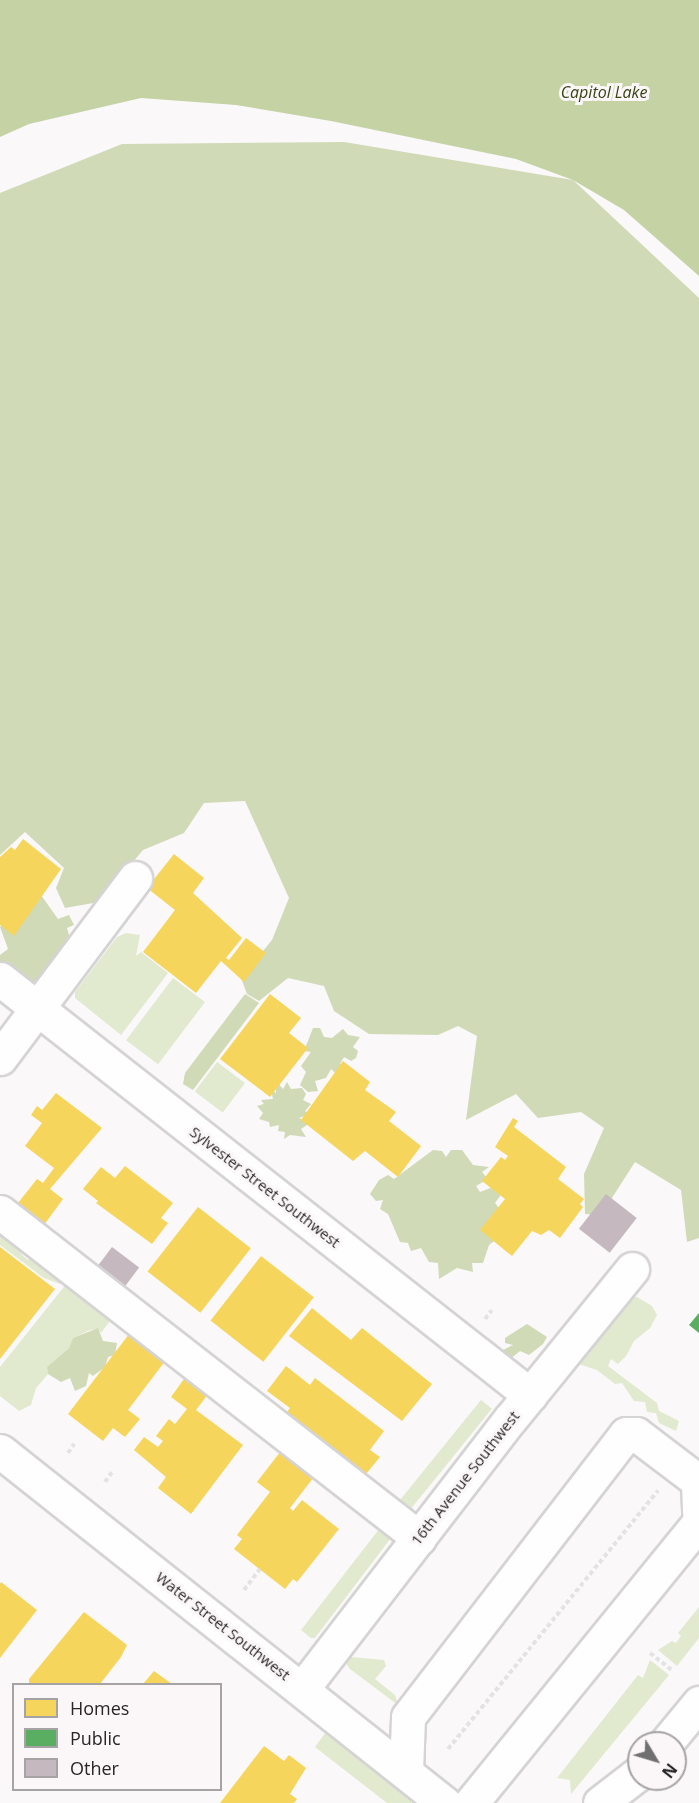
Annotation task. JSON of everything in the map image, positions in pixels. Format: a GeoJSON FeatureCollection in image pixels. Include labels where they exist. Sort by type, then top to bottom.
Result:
{"type":"FeatureCollection","features":[{"type":"Feature","properties":{"kind":"street"},"geometry":{"type":"LineString","coordinates":[[0,1058],[135,878]]}},
{"type":"Feature","properties":{"kind":"street","name":"Sylvester Street Southwest"},"geometry":{"type":"LineString","coordinates":[[0,979],[530,1395]]}},
{"type":"Feature","properties":{"kind":"street"},"geometry":{"type":"LineString","coordinates":[[0,1212],[419,1538]]}},
{"type":"Feature","properties":{"kind":"street","name":"16th Avenue Southwest"},"geometry":{"type":"LineString","coordinates":[[302,1689],[530,1395],[632,1269]]}},
{"type":"Feature","properties":{"kind":"street"},"geometry":{"type":"LineString","coordinates":[[406,1772],[408,1717],[626,1434],[636,1434],[698,1481],[699,1512]]}},
{"type":"Feature","properties":{"kind":"street","name":"Water Street Southwest"},"geometry":{"type":"LineString","coordinates":[[0,1451],[444,1803]]}},
{"type":"Feature","properties":{"kind":"street"},"geometry":{"type":"LineString","coordinates":[[471,1803],[699,1522]]}},
{"type":"Feature","properties":{"kind":"street"},"geometry":{"type":"LineString","coordinates":[[676,1731],[699,1703]]}},
{"type":"Feature","properties":{"kind":"street"},"geometry":{"type":"LineString","coordinates":[[600,1803],[627,1782]]}},
{"type":"Feature","properties":{"kind":"path"},"geometry":{"type":"LineString","coordinates":[[68,1453],[74,1444]]}},
{"type":"Feature","properties":{"kind":"path"},"geometry":{"type":"LineString","coordinates":[[105,1482],[112,1472]]}},
{"type":"Feature","properties":{"kind":"path"},"geometry":{"type":"LineString","coordinates":[[448,1749],[660,1488]]}},
{"type":"Feature","properties":{"kind":"path"},"geometry":{"type":"LineString","coordinates":[[244,1590],[260,1569]]}},
{"type":"Feature","properties":{"kind":"path"},"geometry":{"type":"LineString","coordinates":[[650,1653],[673,1671]]}},
{"type":"Feature","properties":{"kind":"shaded area"},"geometry":{"type":"Polygon","coordinates":[[[344,142],[573,180],[699,298],[699,1238],[687,1242],[681,1190],[635,1162],[601,1215],[585,1214],[584,1174],[604,1128],[581,1112],[538,1118],[516,1094],[466,1120],[477,1036],[458,1026],[438,1035],[369,1034],[334,1011],[324,986],[288,978],[259,1001],[247,994],[241,978],[272,940],[289,898],[245,801],[204,803],[184,833],[143,850],[99,902],[65,908],[56,888],[64,868],[25,832],[0,855],[0,193],[122,144],[344,142]]]}},
{"type":"Feature","properties":{"kind":"shaded area"},"geometry":{"type":"Polygon","coordinates":[[[41,895],[58,919],[69,915],[74,925],[67,928],[69,935],[76,940],[35,997],[0,968],[0,955],[8,949],[0,927],[41,895]]]}},
{"type":"Feature","properties":{"kind":"shaded area"},"geometry":{"type":"Polygon","coordinates":[[[126,933],[140,935],[136,956],[141,952],[168,973],[121,1035],[75,998],[75,992],[117,937],[126,933]]]}},
{"type":"Feature","properties":{"kind":"shaded area"},"geometry":{"type":"Polygon","coordinates":[[[173,978],[205,1002],[158,1064],[126,1040],[173,978]]]}},
{"type":"Feature","properties":{"kind":"shaded area"},"geometry":{"type":"Polygon","coordinates":[[[245,994],[259,1003],[193,1090],[183,1084],[185,1073],[245,994]]]}},
{"type":"Feature","properties":{"kind":"shaded area"},"geometry":{"type":"Polygon","coordinates":[[[313,1028],[320,1028],[324,1037],[332,1038],[343,1029],[348,1035],[360,1037],[353,1047],[358,1051],[356,1058],[351,1061],[344,1057],[340,1064],[344,1065],[341,1078],[331,1069],[326,1078],[315,1081],[318,1091],[308,1092],[300,1085],[306,1072],[301,1066],[311,1052],[304,1051],[313,1028]]]}},
{"type":"Feature","properties":{"kind":"shaded area"},"geometry":{"type":"Polygon","coordinates":[[[217,1062],[245,1083],[223,1113],[195,1092],[217,1062]]]}},
{"type":"Feature","properties":{"kind":"shaded area"},"geometry":{"type":"Polygon","coordinates":[[[276,1081],[283,1089],[287,1082],[291,1089],[302,1088],[306,1094],[303,1100],[311,1104],[305,1111],[311,1114],[299,1118],[310,1123],[301,1129],[306,1137],[290,1135],[284,1139],[285,1132],[278,1131],[279,1125],[270,1127],[269,1122],[259,1119],[263,1113],[257,1106],[264,1104],[261,1100],[273,1099],[271,1090],[276,1093],[276,1081]]]}},
{"type":"Feature","properties":{"kind":"shaded area"},"geometry":{"type":"Polygon","coordinates":[[[433,1150],[442,1151],[446,1157],[451,1150],[462,1150],[473,1165],[489,1167],[482,1172],[488,1179],[476,1186],[480,1192],[498,1185],[503,1192],[495,1203],[502,1212],[501,1236],[489,1245],[483,1263],[472,1263],[473,1272],[457,1268],[439,1279],[438,1263],[429,1262],[421,1248],[411,1251],[408,1243],[400,1242],[388,1214],[380,1209],[383,1200],[376,1201],[370,1194],[379,1180],[388,1175],[394,1179],[433,1150]]]}},
{"type":"Feature","properties":{"kind":"shaded area"},"geometry":{"type":"Polygon","coordinates":[[[0,1223],[22,1246],[21,1254],[28,1260],[32,1257],[67,1275],[60,1284],[44,1278],[0,1245],[0,1223]]]}},
{"type":"Feature","properties":{"kind":"shaded area"},"geometry":{"type":"Polygon","coordinates":[[[71,1278],[113,1317],[101,1333],[98,1329],[90,1330],[73,1338],[69,1348],[47,1367],[48,1374],[36,1388],[31,1405],[19,1411],[0,1396],[0,1367],[71,1278]]]}},
{"type":"Feature","properties":{"kind":"shaded area"},"geometry":{"type":"Polygon","coordinates":[[[637,1297],[652,1306],[657,1315],[650,1328],[634,1341],[626,1356],[618,1364],[611,1359],[608,1366],[657,1403],[659,1411],[679,1421],[676,1431],[659,1423],[656,1413],[647,1412],[645,1402],[634,1401],[622,1383],[615,1384],[597,1370],[575,1363],[628,1298],[637,1297]]]}},
{"type":"Feature","properties":{"kind":"shaded area"},"geometry":{"type":"Polygon","coordinates":[[[527,1324],[547,1337],[543,1344],[529,1355],[520,1351],[510,1359],[503,1350],[513,1345],[505,1343],[505,1338],[527,1324]]]}},
{"type":"Feature","properties":{"kind":"shaded area"},"geometry":{"type":"Polygon","coordinates":[[[98,1328],[103,1341],[117,1343],[115,1355],[108,1357],[105,1367],[93,1376],[89,1373],[86,1386],[75,1391],[70,1378],[61,1382],[48,1374],[47,1367],[69,1348],[73,1338],[98,1328]]]}},
{"type":"Feature","properties":{"kind":"shaded area"},"geometry":{"type":"Polygon","coordinates":[[[481,1400],[492,1409],[406,1515],[395,1506],[481,1400]]]}},
{"type":"Feature","properties":{"kind":"shaded area"},"geometry":{"type":"Polygon","coordinates":[[[383,1524],[394,1534],[315,1638],[311,1638],[301,1630],[383,1524]]]}},
{"type":"Feature","properties":{"kind":"shaded area"},"geometry":{"type":"Polygon","coordinates":[[[699,1607],[699,1638],[677,1666],[658,1650],[672,1641],[676,1643],[681,1636],[678,1633],[699,1607]]]}},
{"type":"Feature","properties":{"kind":"shaded area"},"geometry":{"type":"Polygon","coordinates":[[[351,1657],[384,1660],[386,1666],[375,1679],[395,1695],[398,1705],[350,1669],[346,1663],[351,1657]]]}},
{"type":"Feature","properties":{"kind":"shaded area"},"geometry":{"type":"Polygon","coordinates":[[[650,1660],[669,1675],[571,1794],[570,1780],[557,1778],[638,1675],[643,1678],[650,1660]]]}},
{"type":"Feature","properties":{"kind":"shaded area"},"geometry":{"type":"Polygon","coordinates":[[[326,1732],[413,1800],[411,1803],[387,1803],[315,1747],[326,1732]]]}},
{"type":"Feature","properties":{"kind":"water","name":"Capitol Lake"},"geometry":{"type":"Polygon","coordinates":[[[0,0],[699,0],[699,276],[624,210],[573,180],[516,159],[331,121],[236,105],[141,98],[29,124],[0,137],[0,0]]]}},
{"type":"Feature","properties":{"kind":"building: Homes"},"geometry":{"type":"Polygon","coordinates":[[[23,839],[61,869],[14,936],[0,925],[0,857],[11,847],[15,850],[23,839]]]}},
{"type":"Feature","properties":{"kind":"building: Homes"},"geometry":{"type":"Polygon","coordinates":[[[174,854],[204,878],[193,893],[242,938],[226,958],[229,960],[246,938],[266,953],[244,982],[221,961],[196,993],[143,952],[175,910],[147,888],[174,854]]]}},
{"type":"Feature","properties":{"kind":"building: Homes"},"geometry":{"type":"Polygon","coordinates":[[[270,994],[301,1018],[289,1033],[308,1048],[270,1097],[220,1059],[270,994]]]}},
{"type":"Feature","properties":{"kind":"building: Homes"},"geometry":{"type":"Polygon","coordinates":[[[343,1061],[370,1082],[365,1090],[396,1112],[389,1121],[421,1146],[398,1177],[365,1151],[353,1161],[301,1120],[343,1061]]]}},
{"type":"Feature","properties":{"kind":"building: Homes"},"geometry":{"type":"Polygon","coordinates":[[[56,1093],[102,1128],[50,1189],[63,1199],[41,1229],[14,1208],[37,1179],[43,1183],[54,1168],[25,1146],[42,1123],[31,1115],[37,1106],[42,1110],[56,1093]]]}},
{"type":"Feature","properties":{"kind":"building: Homes"},"geometry":{"type":"Polygon","coordinates":[[[513,1118],[518,1121],[514,1127],[566,1167],[558,1179],[584,1199],[580,1204],[583,1207],[560,1238],[549,1230],[541,1235],[532,1231],[512,1256],[480,1230],[505,1199],[482,1181],[501,1157],[505,1160],[508,1156],[495,1147],[513,1118]]]}},
{"type":"Feature","properties":{"kind":"building: Homes"},"geometry":{"type":"Polygon","coordinates":[[[125,1166],[173,1203],[161,1218],[168,1223],[152,1244],[96,1203],[98,1201],[83,1189],[101,1167],[115,1178],[125,1166]]]}},
{"type":"Feature","properties":{"kind":"building: Homes"},"geometry":{"type":"Polygon","coordinates":[[[198,1207],[251,1248],[200,1313],[148,1272],[198,1207]]]}},
{"type":"Feature","properties":{"kind":"building: Homes"},"geometry":{"type":"Polygon","coordinates":[[[0,1247],[55,1289],[0,1359],[0,1247]]]}},
{"type":"Feature","properties":{"kind":"building: Homes"},"geometry":{"type":"Polygon","coordinates":[[[261,1256],[314,1297],[263,1362],[211,1321],[261,1256]]]}},
{"type":"Feature","properties":{"kind":"building: Homes"},"geometry":{"type":"Polygon","coordinates":[[[312,1308],[351,1340],[362,1328],[432,1384],[402,1421],[289,1336],[312,1308]]]}},
{"type":"Feature","properties":{"kind":"building: Homes"},"geometry":{"type":"Polygon","coordinates":[[[133,1329],[169,1356],[128,1410],[140,1419],[125,1437],[113,1428],[103,1441],[68,1414],[133,1329]]]}},
{"type":"Feature","properties":{"kind":"building: Homes"},"geometry":{"type":"Polygon","coordinates":[[[286,1366],[310,1385],[315,1378],[384,1431],[370,1450],[380,1457],[357,1485],[278,1424],[290,1408],[267,1391],[286,1366]]]}},
{"type":"Feature","properties":{"kind":"building: Homes"},"geometry":{"type":"Polygon","coordinates":[[[189,1372],[212,1389],[196,1410],[243,1445],[191,1514],[158,1488],[166,1477],[134,1450],[144,1437],[158,1447],[163,1441],[156,1436],[169,1419],[175,1424],[187,1409],[171,1397],[189,1372]]]}},
{"type":"Feature","properties":{"kind":"building: Homes"},"geometry":{"type":"Polygon","coordinates":[[[284,1447],[317,1473],[290,1508],[293,1511],[302,1500],[339,1529],[297,1582],[293,1579],[285,1589],[234,1549],[242,1539],[237,1535],[270,1492],[257,1482],[284,1447]]]}},
{"type":"Feature","properties":{"kind":"building: Homes"},"geometry":{"type":"Polygon","coordinates":[[[1,1582],[37,1610],[0,1658],[0,1584],[1,1582]]]}},
{"type":"Feature","properties":{"kind":"building: Homes"},"geometry":{"type":"Polygon","coordinates":[[[84,1612],[127,1645],[121,1657],[101,1683],[29,1683],[29,1679],[84,1612]]]}},
{"type":"Feature","properties":{"kind":"building: Homes"},"geometry":{"type":"Polygon","coordinates":[[[154,1671],[171,1683],[144,1683],[154,1671]]]}},
{"type":"Feature","properties":{"kind":"building: Homes"},"geometry":{"type":"Polygon","coordinates":[[[264,1746],[284,1761],[289,1755],[306,1768],[290,1794],[297,1799],[294,1803],[220,1803],[264,1746]]]}},
{"type":"Feature","properties":{"kind":"building: Public"},"geometry":{"type":"Polygon","coordinates":[[[699,1313],[699,1333],[689,1325],[699,1313]]]}},
{"type":"Feature","properties":{"kind":"building: Other"},"geometry":{"type":"Polygon","coordinates":[[[606,1194],[637,1218],[610,1253],[579,1229],[606,1194]]]}},
{"type":"Feature","properties":{"kind":"building: Other"},"geometry":{"type":"Polygon","coordinates":[[[112,1247],[139,1267],[121,1291],[94,1271],[112,1247]]]}}]}
